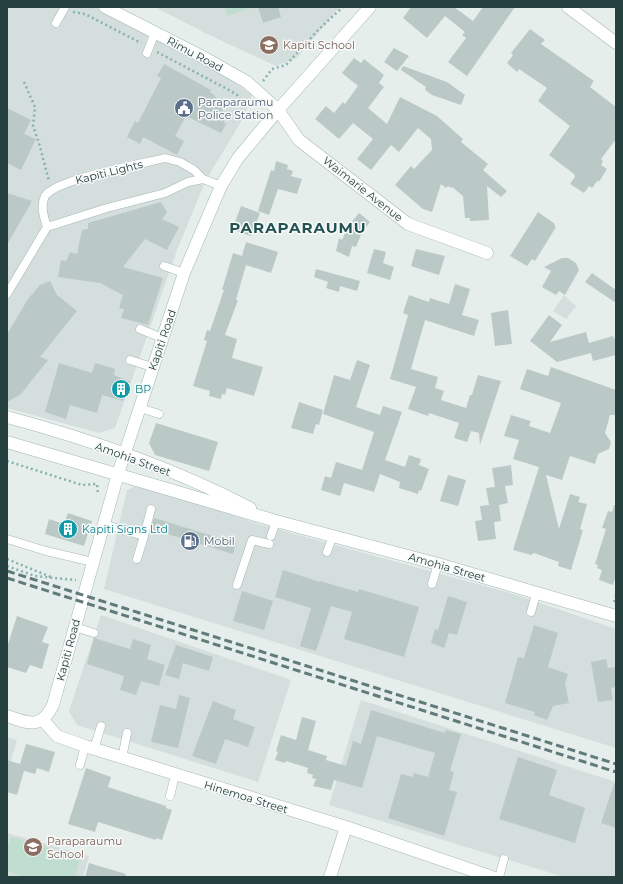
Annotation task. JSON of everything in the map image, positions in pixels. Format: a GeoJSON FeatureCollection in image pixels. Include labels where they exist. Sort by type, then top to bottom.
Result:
{"type":"FeatureCollection","features":[{"type":"Feature","properties":{"kind":"main road","name":"Rimu Road"},"geometry":{"type":"LineString","coordinates":[[105,7],[155,32],[247,82],[278,110]]}},
{"type":"Feature","properties":{"kind":"main road","name":"Kapiti Road"},"geometry":{"type":"LineString","coordinates":[[43,720],[53,705],[103,524],[152,367],[184,273],[221,186],[238,158],[278,110],[370,7]]}},
{"type":"Feature","properties":{"kind":"main road"},"geometry":{"type":"LineString","coordinates":[[568,7],[616,43]]}},
{"type":"Feature","properties":{"kind":"main road","name":"Waimarie Avenue"},"geometry":{"type":"LineString","coordinates":[[278,110],[299,140],[408,224],[487,253]]}},
{"type":"Feature","properties":{"kind":"main road","name":"Amohia Street"},"geometry":{"type":"LineString","coordinates":[[7,417],[125,455],[211,488],[276,522]]}},
{"type":"Feature","properties":{"kind":"main road","name":"Amohia Street"},"geometry":{"type":"LineString","coordinates":[[7,442],[276,522],[332,535],[438,564],[536,594],[616,616]]}},
{"type":"Feature","properties":{"kind":"main road"},"geometry":{"type":"LineString","coordinates":[[7,716],[29,723],[43,720]]}},
{"type":"Feature","properties":{"kind":"main road","name":"Hinemoa Street"},"geometry":{"type":"LineString","coordinates":[[43,720],[56,736],[175,775],[346,827],[492,877]]}},
{"type":"Feature","properties":{"kind":"main road"},"geometry":{"type":"LineString","coordinates":[[330,877],[346,827]]}},
{"type":"Feature","properties":{"kind":"lane"},"geometry":{"type":"LineString","coordinates":[[56,23],[65,7]]}},
{"type":"Feature","properties":{"kind":"lane"},"geometry":{"type":"LineString","coordinates":[[147,54],[155,32]]}},
{"type":"Feature","properties":{"kind":"lane","name":"Kapiti Lights"},"geometry":{"type":"LineString","coordinates":[[53,189],[73,180],[165,158],[180,162],[194,170],[203,179],[221,186]]}},
{"type":"Feature","properties":{"kind":"lane"},"geometry":{"type":"LineString","coordinates":[[7,294],[47,227],[107,208],[165,193],[188,182],[203,179]]}},
{"type":"Feature","properties":{"kind":"lane"},"geometry":{"type":"LineString","coordinates":[[47,227],[43,213],[43,203],[49,192],[53,189]]}},
{"type":"Feature","properties":{"kind":"lane"},"geometry":{"type":"LineString","coordinates":[[164,266],[184,273]]}},
{"type":"Feature","properties":{"kind":"lane"},"geometry":{"type":"LineString","coordinates":[[140,329],[162,338]]}},
{"type":"Feature","properties":{"kind":"lane"},"geometry":{"type":"LineString","coordinates":[[130,360],[152,367]]}},
{"type":"Feature","properties":{"kind":"lane"},"geometry":{"type":"LineString","coordinates":[[140,408],[159,414]]}},
{"type":"Feature","properties":{"kind":"lane"},"geometry":{"type":"LineString","coordinates":[[137,559],[151,509]]}},
{"type":"Feature","properties":{"kind":"lane"},"geometry":{"type":"LineString","coordinates":[[237,585],[252,540],[270,540],[276,522]]}},
{"type":"Feature","properties":{"kind":"lane"},"geometry":{"type":"LineString","coordinates":[[103,524],[144,536]]}},
{"type":"Feature","properties":{"kind":"lane"},"geometry":{"type":"LineString","coordinates":[[327,552],[332,535]]}},
{"type":"Feature","properties":{"kind":"lane"},"geometry":{"type":"LineString","coordinates":[[7,539],[46,551],[93,562]]}},
{"type":"Feature","properties":{"kind":"lane"},"geometry":{"type":"LineString","coordinates":[[432,584],[438,564]]}},
{"type":"Feature","properties":{"kind":"lane"},"geometry":{"type":"LineString","coordinates":[[531,612],[536,594]]}},
{"type":"Feature","properties":{"kind":"lane"},"geometry":{"type":"LineString","coordinates":[[75,627],[94,633]]}},
{"type":"Feature","properties":{"kind":"lane"},"geometry":{"type":"LineString","coordinates":[[80,765],[101,726]]}},
{"type":"Feature","properties":{"kind":"lane"},"geometry":{"type":"LineString","coordinates":[[122,758],[127,734]]}},
{"type":"Feature","properties":{"kind":"lane"},"geometry":{"type":"LineString","coordinates":[[170,796],[175,775]]}},
{"type":"Feature","properties":{"kind":"lane"},"geometry":{"type":"LineString","coordinates":[[499,877],[504,859]]}},
{"type":"Feature","properties":{"kind":"path"},"geometry":{"type":"LineString","coordinates":[[269,73],[272,69],[282,67],[291,60],[316,32],[343,7]]}},
{"type":"Feature","properties":{"kind":"path"},"geometry":{"type":"LineString","coordinates":[[24,82],[34,107],[33,126],[47,175],[53,189]]}},
{"type":"Feature","properties":{"kind":"path"},"geometry":{"type":"LineString","coordinates":[[7,461],[82,485],[97,484]]}},
{"type":"Feature","properties":{"kind":"path"},"geometry":{"type":"LineString","coordinates":[[7,559],[54,578]]}},
{"type":"Feature","properties":{"kind":"path"},"geometry":{"type":"LineString","coordinates":[[7,566],[35,576],[87,581]]}},
{"type":"Feature","properties":{"kind":"shaded area"},"geometry":{"type":"Polygon","coordinates":[[[7,7],[98,7],[217,69],[252,95],[245,115],[206,180],[177,250],[115,428],[99,433],[7,408],[7,7]]]}},
{"type":"Feature","properties":{"kind":"shaded area","name":"Kapiti School"},"geometry":{"type":"Polygon","coordinates":[[[155,7],[340,7],[297,58],[276,66],[205,33],[155,7]]]}},
{"type":"Feature","properties":{"kind":"shaded area"},"geometry":{"type":"Polygon","coordinates":[[[564,295],[576,306],[566,319],[553,311],[564,295]]]}},
{"type":"Feature","properties":{"kind":"shaded area"},"geometry":{"type":"Polygon","coordinates":[[[140,484],[262,525],[517,595],[616,629],[616,748],[104,589],[127,490],[140,484]]]}},
{"type":"Feature","properties":{"kind":"shaded area"},"geometry":{"type":"Polygon","coordinates":[[[101,615],[291,680],[258,782],[77,725],[69,711],[101,615]]]}},
{"type":"Feature","properties":{"kind":"shaded area"},"geometry":{"type":"Polygon","coordinates":[[[361,700],[616,782],[616,877],[564,877],[329,805],[361,700]]]}},
{"type":"Feature","properties":{"kind":"shaded area"},"geometry":{"type":"Polygon","coordinates":[[[7,737],[17,740],[7,774],[7,737]]]}},
{"type":"Feature","properties":{"kind":"shaded area","name":"Paraparaumu School"},"geometry":{"type":"Polygon","coordinates":[[[7,833],[89,856],[83,877],[7,877],[7,833]]]}},
{"type":"Feature","properties":{"kind":"green space"},"geometry":{"type":"Polygon","coordinates":[[[224,7],[254,7],[227,16],[224,7]]]}},
{"type":"Feature","properties":{"kind":"green space","name":"Paraparaumu School"},"geometry":{"type":"Polygon","coordinates":[[[11,837],[80,857],[75,877],[26,877],[7,871],[7,850],[11,837]]]}},
{"type":"Feature","properties":{"kind":"building"},"geometry":{"type":"Polygon","coordinates":[[[258,7],[278,7],[281,17],[263,23],[258,7]]]}},
{"type":"Feature","properties":{"kind":"building"},"geometry":{"type":"Polygon","coordinates":[[[411,7],[454,7],[473,21],[483,7],[515,7],[467,76],[448,62],[466,38],[462,35],[465,32],[445,16],[427,38],[403,18],[411,7]]]}},
{"type":"Feature","properties":{"kind":"building"},"geometry":{"type":"Polygon","coordinates":[[[530,29],[545,40],[541,44],[594,81],[590,87],[616,107],[616,139],[601,159],[603,161],[601,165],[607,169],[599,182],[598,180],[592,188],[589,186],[584,193],[570,184],[575,177],[574,174],[549,155],[570,126],[538,101],[547,88],[519,69],[517,72],[507,63],[513,55],[511,53],[530,29]]]}},
{"type":"Feature","properties":{"kind":"building"},"geometry":{"type":"Polygon","coordinates":[[[394,48],[409,56],[397,71],[384,62],[394,48]]]}},
{"type":"Feature","properties":{"kind":"building"},"geometry":{"type":"Polygon","coordinates":[[[354,58],[361,63],[364,59],[384,75],[379,83],[384,87],[368,108],[387,124],[400,97],[437,116],[463,139],[461,142],[488,164],[483,170],[507,191],[501,197],[487,186],[489,220],[470,221],[470,218],[465,218],[463,196],[452,187],[451,188],[448,186],[446,188],[441,184],[432,212],[423,209],[395,185],[411,166],[414,169],[432,150],[431,139],[418,128],[399,152],[391,145],[371,170],[357,159],[373,139],[353,123],[339,139],[315,119],[326,106],[334,113],[343,102],[345,104],[358,86],[342,73],[354,58]]]}},
{"type":"Feature","properties":{"kind":"building","name":"Paraparaumu Police Station"},"geometry":{"type":"Polygon","coordinates":[[[164,64],[211,90],[210,92],[222,106],[224,122],[226,124],[221,133],[186,116],[175,136],[184,141],[177,155],[143,137],[140,144],[127,137],[135,121],[138,123],[161,78],[157,76],[164,64]]]}},
{"type":"Feature","properties":{"kind":"building"},"geometry":{"type":"Polygon","coordinates":[[[403,66],[447,82],[465,95],[461,105],[432,95],[425,90],[426,87],[401,70],[403,66]]]}},
{"type":"Feature","properties":{"kind":"building"},"geometry":{"type":"Polygon","coordinates":[[[7,108],[31,120],[24,134],[36,139],[21,170],[7,163],[7,108]]]}},
{"type":"Feature","properties":{"kind":"building"},"geometry":{"type":"Polygon","coordinates":[[[276,161],[288,165],[287,169],[293,171],[291,176],[302,179],[297,194],[278,189],[269,215],[258,211],[271,170],[274,171],[276,161]]]}},
{"type":"Feature","properties":{"kind":"building"},"geometry":{"type":"Polygon","coordinates":[[[7,193],[32,201],[7,245],[7,193]]]}},
{"type":"Feature","properties":{"kind":"building"},"geometry":{"type":"Polygon","coordinates":[[[161,202],[167,212],[162,219],[179,227],[167,250],[145,239],[123,267],[163,278],[148,325],[121,318],[124,309],[119,308],[123,295],[100,283],[58,277],[61,260],[66,261],[70,252],[77,254],[82,230],[88,229],[88,223],[161,202]]]}},
{"type":"Feature","properties":{"kind":"building"},"geometry":{"type":"Polygon","coordinates":[[[241,206],[260,213],[251,236],[232,230],[241,206]]]}},
{"type":"Feature","properties":{"kind":"building"},"geometry":{"type":"Polygon","coordinates":[[[538,212],[555,224],[554,226],[556,227],[535,261],[532,259],[527,266],[510,256],[538,212]]]}},
{"type":"Feature","properties":{"kind":"building"},"geometry":{"type":"Polygon","coordinates":[[[359,213],[370,222],[362,232],[356,247],[352,246],[349,257],[336,251],[339,238],[342,240],[349,225],[359,213]]]}},
{"type":"Feature","properties":{"kind":"building"},"geometry":{"type":"Polygon","coordinates":[[[246,242],[278,252],[271,273],[246,265],[236,300],[238,300],[225,335],[237,339],[232,358],[263,367],[254,396],[227,388],[225,395],[222,394],[221,399],[209,396],[210,391],[193,386],[207,341],[204,340],[207,330],[210,331],[224,290],[222,290],[233,253],[242,256],[246,242]]]}},
{"type":"Feature","properties":{"kind":"building"},"geometry":{"type":"Polygon","coordinates":[[[374,249],[386,252],[383,263],[394,267],[390,280],[367,273],[374,249]]]}},
{"type":"Feature","properties":{"kind":"building"},"geometry":{"type":"Polygon","coordinates":[[[416,249],[445,256],[439,275],[411,266],[416,249]]]}},
{"type":"Feature","properties":{"kind":"building"},"geometry":{"type":"Polygon","coordinates":[[[562,258],[568,258],[576,263],[579,270],[565,295],[559,291],[556,295],[542,287],[551,271],[544,267],[562,258]]]}},
{"type":"Feature","properties":{"kind":"building"},"geometry":{"type":"Polygon","coordinates":[[[316,269],[360,281],[357,291],[340,286],[339,292],[326,288],[328,282],[314,277],[316,269]]]}},
{"type":"Feature","properties":{"kind":"building"},"geometry":{"type":"Polygon","coordinates":[[[592,273],[616,290],[616,303],[585,282],[592,273]]]}},
{"type":"Feature","properties":{"kind":"building"},"geometry":{"type":"Polygon","coordinates":[[[50,281],[57,295],[77,311],[40,357],[48,360],[21,394],[7,402],[7,334],[28,299],[40,285],[50,281]]]}},
{"type":"Feature","properties":{"kind":"building"},"geometry":{"type":"Polygon","coordinates":[[[455,284],[470,289],[462,315],[479,320],[474,336],[425,320],[411,369],[438,377],[435,388],[444,391],[441,400],[466,408],[478,375],[501,381],[480,445],[479,433],[471,431],[467,442],[454,438],[459,423],[429,413],[428,416],[408,409],[416,387],[390,379],[408,315],[403,313],[409,295],[429,302],[430,298],[449,304],[455,284]]]}},
{"type":"Feature","properties":{"kind":"building"},"geometry":{"type":"Polygon","coordinates":[[[508,310],[512,344],[495,346],[491,313],[508,310]]]}},
{"type":"Feature","properties":{"kind":"building"},"geometry":{"type":"Polygon","coordinates":[[[549,315],[562,325],[550,342],[586,332],[589,343],[613,336],[614,339],[616,338],[616,355],[593,361],[591,353],[557,362],[530,341],[549,315]]]}},
{"type":"Feature","properties":{"kind":"building"},"geometry":{"type":"Polygon","coordinates":[[[357,360],[370,365],[356,407],[380,415],[383,406],[402,412],[385,460],[405,467],[409,455],[421,459],[419,465],[429,469],[421,491],[419,490],[418,494],[399,488],[400,482],[380,474],[374,492],[344,483],[340,496],[321,490],[325,476],[331,478],[336,462],[362,470],[374,432],[323,414],[334,375],[350,380],[357,360]]]}},
{"type":"Feature","properties":{"kind":"building"},"geometry":{"type":"Polygon","coordinates":[[[59,363],[92,373],[95,363],[115,369],[114,375],[129,381],[123,401],[102,395],[97,413],[70,405],[66,419],[45,412],[59,363]]]}},
{"type":"Feature","properties":{"kind":"building"},"geometry":{"type":"Polygon","coordinates":[[[551,367],[616,390],[616,415],[610,415],[605,433],[611,442],[609,449],[598,454],[595,464],[570,456],[562,480],[546,475],[559,529],[570,494],[580,497],[578,502],[587,504],[580,529],[583,530],[571,570],[558,566],[559,562],[534,553],[531,555],[513,550],[539,467],[513,459],[519,440],[504,436],[511,415],[531,421],[529,426],[550,433],[561,403],[520,389],[527,369],[548,376],[551,367]]]}},
{"type":"Feature","properties":{"kind":"building"},"geometry":{"type":"Polygon","coordinates":[[[299,402],[323,410],[319,425],[316,424],[313,434],[291,428],[299,402]]]}},
{"type":"Feature","properties":{"kind":"building"},"geometry":{"type":"Polygon","coordinates":[[[156,423],[218,442],[209,471],[155,455],[149,443],[156,423]]]}},
{"type":"Feature","properties":{"kind":"building"},"geometry":{"type":"Polygon","coordinates":[[[511,465],[513,485],[505,486],[508,503],[499,505],[501,521],[494,522],[496,539],[478,541],[475,521],[482,520],[480,506],[489,505],[486,488],[495,487],[492,468],[511,465]]]}},
{"type":"Feature","properties":{"kind":"building"},"geometry":{"type":"Polygon","coordinates":[[[448,475],[466,480],[458,506],[440,501],[448,475]]]}},
{"type":"Feature","properties":{"kind":"building"},"geometry":{"type":"Polygon","coordinates":[[[614,505],[616,505],[616,575],[613,585],[599,580],[602,570],[597,568],[598,565],[595,564],[606,529],[602,528],[608,511],[612,512],[614,505]]]}},
{"type":"Feature","properties":{"kind":"building","name":"Kapiti Signs Ltd"},"geometry":{"type":"Polygon","coordinates":[[[68,513],[92,521],[84,546],[45,534],[49,519],[64,524],[68,513]]]}},
{"type":"Feature","properties":{"kind":"building"},"geometry":{"type":"Polygon","coordinates":[[[154,518],[236,543],[233,554],[151,529],[154,518]]]}},
{"type":"Feature","properties":{"kind":"building"},"geometry":{"type":"Polygon","coordinates":[[[283,570],[320,582],[358,592],[359,589],[419,607],[404,657],[344,639],[352,612],[331,606],[316,651],[300,646],[311,608],[275,597],[283,570]]]}},
{"type":"Feature","properties":{"kind":"building"},"geometry":{"type":"Polygon","coordinates":[[[242,591],[273,601],[264,630],[233,621],[242,591]]]}},
{"type":"Feature","properties":{"kind":"building"},"geometry":{"type":"Polygon","coordinates":[[[448,596],[467,602],[457,635],[449,633],[444,648],[431,643],[435,629],[438,630],[448,596]]]}},
{"type":"Feature","properties":{"kind":"building"},"geometry":{"type":"Polygon","coordinates":[[[17,616],[48,627],[42,642],[49,644],[42,669],[30,665],[26,673],[7,667],[7,647],[17,616]]]}},
{"type":"Feature","properties":{"kind":"building"},"geometry":{"type":"Polygon","coordinates":[[[534,625],[558,633],[548,667],[568,674],[565,683],[569,703],[553,706],[547,720],[534,715],[535,712],[505,703],[518,657],[524,658],[534,625]]]}},
{"type":"Feature","properties":{"kind":"building"},"geometry":{"type":"Polygon","coordinates":[[[94,638],[130,649],[133,639],[151,645],[147,659],[165,665],[159,686],[141,681],[136,695],[120,690],[124,676],[87,664],[94,638]]]}},
{"type":"Feature","properties":{"kind":"building"},"geometry":{"type":"Polygon","coordinates":[[[176,645],[213,657],[209,671],[183,663],[179,679],[165,675],[176,645]]]}},
{"type":"Feature","properties":{"kind":"building"},"geometry":{"type":"Polygon","coordinates":[[[606,659],[608,668],[616,667],[616,687],[611,688],[613,700],[598,702],[591,662],[606,659]]]}},
{"type":"Feature","properties":{"kind":"building"},"geometry":{"type":"Polygon","coordinates":[[[179,695],[190,698],[178,748],[151,742],[160,705],[176,709],[179,695]]]}},
{"type":"Feature","properties":{"kind":"building"},"geometry":{"type":"Polygon","coordinates":[[[213,701],[236,710],[233,719],[255,727],[248,747],[225,739],[216,764],[192,756],[213,701]]]}},
{"type":"Feature","properties":{"kind":"building"},"geometry":{"type":"Polygon","coordinates":[[[371,710],[445,733],[446,730],[461,734],[450,771],[454,772],[449,790],[457,792],[444,836],[388,818],[401,774],[413,777],[414,773],[428,777],[435,753],[377,736],[362,788],[334,780],[331,790],[313,786],[316,779],[312,778],[313,775],[307,773],[308,768],[286,761],[285,763],[275,760],[281,735],[296,740],[302,717],[316,721],[308,750],[327,756],[326,760],[346,766],[353,741],[361,744],[371,710]]]}},
{"type":"Feature","properties":{"kind":"building"},"geometry":{"type":"Polygon","coordinates":[[[26,744],[55,752],[49,772],[37,768],[35,774],[24,771],[17,795],[7,792],[7,760],[20,764],[26,744]]]}},
{"type":"Feature","properties":{"kind":"building"},"geometry":{"type":"Polygon","coordinates":[[[518,757],[557,770],[549,795],[585,808],[575,843],[499,819],[518,757]]]}},
{"type":"Feature","properties":{"kind":"building"},"geometry":{"type":"Polygon","coordinates":[[[86,768],[111,777],[108,787],[166,806],[166,808],[172,810],[162,840],[156,838],[156,840],[98,822],[95,832],[68,824],[86,768]]]}},
{"type":"Feature","properties":{"kind":"building"},"geometry":{"type":"Polygon","coordinates":[[[614,784],[616,784],[616,828],[601,823],[614,784]]]}},
{"type":"Feature","properties":{"kind":"building"},"geometry":{"type":"Polygon","coordinates":[[[89,863],[126,874],[125,877],[85,877],[89,863]]]}},
{"type":"Feature","properties":{"kind":"railway"},"geometry":{"type":"LineString","coordinates":[[7,571],[616,764]]}},
{"type":"Feature","properties":{"kind":"railway"},"geometry":{"type":"LineString","coordinates":[[7,578],[616,772]]}},
{"type":"Feature","properties":{"kind":"place","name":"Kapiti School"},"geometry":{"type":"Point","coordinates":[269,45]}},
{"type":"Feature","properties":{"kind":"place","name":"Paraparaumu Police Station"},"geometry":{"type":"Point","coordinates":[184,108]}},
{"type":"Feature","properties":{"kind":"place","name":"BP"},"geometry":{"type":"Point","coordinates":[121,389]}},
{"type":"Feature","properties":{"kind":"place","name":"Kapiti Signs Ltd"},"geometry":{"type":"Point","coordinates":[68,529]}},
{"type":"Feature","properties":{"kind":"place","name":"Mobil"},"geometry":{"type":"Point","coordinates":[190,541]}},
{"type":"Feature","properties":{"kind":"place","name":"Paraparaumu School"},"geometry":{"type":"Point","coordinates":[33,847]}},
{"type":"Feature","properties":{"kind":"district","name":"PARAPARAUMU"},"geometry":{"type":"Point","coordinates":[298,227]}}]}
